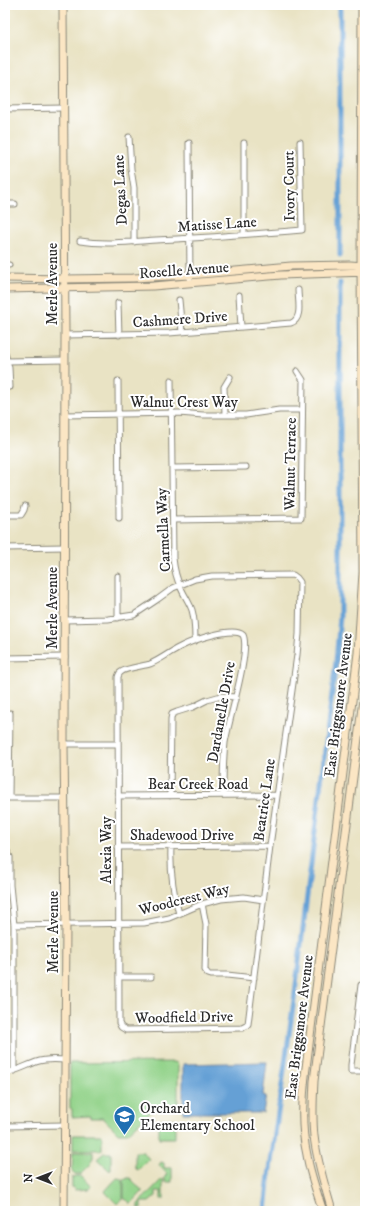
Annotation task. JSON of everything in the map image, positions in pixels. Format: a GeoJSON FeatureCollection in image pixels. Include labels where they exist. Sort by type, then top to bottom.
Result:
{"type":"FeatureCollection","features":[{"type":"Feature","properties":{"kind":"main road","name":"Merle Avenue"},"geometry":{"type":"LineString","coordinates":[[63,5],[65,279],[64,744],[66,924],[64,1211]]}},
{"type":"Feature","properties":{"kind":"main road","name":"East Briggsmore Avenue"},"geometry":{"type":"LineString","coordinates":[[323,1211],[306,1154],[303,1119],[303,1094],[358,659],[361,615],[363,572],[362,5]]}},
{"type":"Feature","properties":{"kind":"main road","name":"Roselle Avenue"},"geometry":{"type":"LineString","coordinates":[[5,278],[133,278],[190,275],[291,266],[350,265],[363,269]]}},
{"type":"Feature","properties":{"kind":"main road","name":"Roselle Avenue"},"geometry":{"type":"LineString","coordinates":[[5,289],[122,287],[363,269]]}},
{"type":"Feature","properties":{"kind":"main road","name":"East Briggsmore Avenue"},"geometry":{"type":"LineString","coordinates":[[332,1211],[317,1153],[314,1135],[314,1081],[365,684]]}},
{"type":"Feature","properties":{"kind":"street"},"geometry":{"type":"LineString","coordinates":[[5,109],[64,108]]}},
{"type":"Feature","properties":{"kind":"street","name":"Degas Lane"},"geometry":{"type":"LineString","coordinates":[[129,137],[134,188],[134,242]]}},
{"type":"Feature","properties":{"kind":"street","name":"Ivory Court"},"geometry":{"type":"LineString","coordinates":[[300,142],[302,230]]}},
{"type":"Feature","properties":{"kind":"street"},"geometry":{"type":"LineString","coordinates":[[189,143],[190,283]]}},
{"type":"Feature","properties":{"kind":"street"},"geometry":{"type":"LineString","coordinates":[[244,143],[244,234]]}},
{"type":"Feature","properties":{"kind":"street"},"geometry":{"type":"LineString","coordinates":[[5,204],[15,204]]}},
{"type":"Feature","properties":{"kind":"street","name":"Matisse Lane"},"geometry":{"type":"LineString","coordinates":[[80,241],[95,243],[134,242],[302,230]]}},
{"type":"Feature","properties":{"kind":"street","name":"Cashmere Drive"},"geometry":{"type":"LineString","coordinates":[[65,335],[119,335],[182,332],[291,323],[297,320],[299,315],[298,290]]}},
{"type":"Feature","properties":{"kind":"street"},"geometry":{"type":"LineString","coordinates":[[238,295],[241,327]]}},
{"type":"Feature","properties":{"kind":"street"},"geometry":{"type":"LineString","coordinates":[[179,300],[182,332]]}},
{"type":"Feature","properties":{"kind":"street"},"geometry":{"type":"LineString","coordinates":[[118,303],[119,335]]}},
{"type":"Feature","properties":{"kind":"street"},"geometry":{"type":"LineString","coordinates":[[5,353],[9,368],[8,387]]}},
{"type":"Feature","properties":{"kind":"street"},"geometry":{"type":"LineString","coordinates":[[7,360],[65,360]]}},
{"type":"Feature","properties":{"kind":"street","name":"Walnut Terrace"},"geometry":{"type":"LineString","coordinates":[[173,520],[301,518],[303,380],[297,371]]}},
{"type":"Feature","properties":{"kind":"street"},"geometry":{"type":"LineString","coordinates":[[225,415],[224,387],[230,377]]}},
{"type":"Feature","properties":{"kind":"street","name":"Carmella Way"},"geometry":{"type":"LineString","coordinates":[[171,380],[173,565],[179,584],[194,617],[194,641]]}},
{"type":"Feature","properties":{"kind":"street"},"geometry":{"type":"LineString","coordinates":[[118,381],[119,518]]}},
{"type":"Feature","properties":{"kind":"street","name":"Walnut Crest Way"},"geometry":{"type":"LineString","coordinates":[[65,415],[225,415],[254,414],[280,410],[302,410]]}},
{"type":"Feature","properties":{"kind":"street"},"geometry":{"type":"LineString","coordinates":[[172,468],[246,467]]}},
{"type":"Feature","properties":{"kind":"street"},"geometry":{"type":"LineString","coordinates":[[5,515],[21,514],[25,506]]}},
{"type":"Feature","properties":{"kind":"street"},"geometry":{"type":"LineString","coordinates":[[5,548],[65,547]]}},
{"type":"Feature","properties":{"kind":"street","name":"Beatrice Lane"},"geometry":{"type":"LineString","coordinates":[[179,584],[208,577],[293,575],[300,582],[298,648],[270,846],[249,1019],[246,1026]]}},
{"type":"Feature","properties":{"kind":"street"},"geometry":{"type":"LineString","coordinates":[[118,576],[118,618]]}},
{"type":"Feature","properties":{"kind":"street"},"geometry":{"type":"LineString","coordinates":[[65,620],[118,618],[134,615],[179,584]]}},
{"type":"Feature","properties":{"kind":"street","name":"Dardanelle Drive"},"geometry":{"type":"LineString","coordinates":[[194,641],[212,635],[237,632],[243,634],[245,638],[236,697],[229,722],[226,743],[223,765],[223,795]]}},
{"type":"Feature","properties":{"kind":"street","name":"Alexia Way"},"geometry":{"type":"LineString","coordinates":[[122,1027],[119,1022],[118,677],[120,672],[124,670],[150,664],[194,641]]}},
{"type":"Feature","properties":{"kind":"street"},"geometry":{"type":"LineString","coordinates":[[5,658],[64,657]]}},
{"type":"Feature","properties":{"kind":"street"},"geometry":{"type":"LineString","coordinates":[[170,796],[172,714],[213,698],[221,696],[236,697]]}},
{"type":"Feature","properties":{"kind":"street"},"geometry":{"type":"LineString","coordinates":[[10,713],[7,798],[65,798]]}},
{"type":"Feature","properties":{"kind":"street"},"geometry":{"type":"LineString","coordinates":[[64,744],[118,744]]}},
{"type":"Feature","properties":{"kind":"street","name":"Bear Creek Road"},"geometry":{"type":"LineString","coordinates":[[118,796],[277,795]]}},
{"type":"Feature","properties":{"kind":"street","name":"Shadewood Drive"},"geometry":{"type":"LineString","coordinates":[[118,847],[270,846]]}},
{"type":"Feature","properties":{"kind":"street"},"geometry":{"type":"LineString","coordinates":[[171,847],[172,886],[179,914]]}},
{"type":"Feature","properties":{"kind":"street"},"geometry":{"type":"LineString","coordinates":[[6,852],[10,857],[10,885],[14,925],[14,1071]]}},
{"type":"Feature","properties":{"kind":"street","name":"Woodcrest Way"},"geometry":{"type":"LineString","coordinates":[[14,925],[144,923],[158,921],[202,904],[221,899],[244,897],[263,900]]}},
{"type":"Feature","properties":{"kind":"street"},"geometry":{"type":"LineString","coordinates":[[202,904],[206,924],[204,968],[206,973],[211,975],[254,978]]}},
{"type":"Feature","properties":{"kind":"street"},"geometry":{"type":"LineString","coordinates":[[119,977],[151,977]]}},
{"type":"Feature","properties":{"kind":"street"},"geometry":{"type":"LineString","coordinates":[[363,985],[351,1071],[365,1071]]}},
{"type":"Feature","properties":{"kind":"street","name":"Woodfield Drive"},"geometry":{"type":"LineString","coordinates":[[122,1027],[126,1030],[134,1030],[242,1028],[246,1026]]}},
{"type":"Feature","properties":{"kind":"street"},"geometry":{"type":"LineString","coordinates":[[5,1073],[44,1060],[65,1060]]}},
{"type":"Feature","properties":{"kind":"street"},"geometry":{"type":"LineString","coordinates":[[5,1126],[65,1125]]}},
{"type":"Feature","properties":{"kind":"green space"},"geometry":{"type":"Polygon","coordinates":[[[175,1062],[178,1064],[178,1108],[156,1107],[128,1133],[118,1133],[103,1118],[91,1118],[91,1116],[72,1117],[72,1109],[70,1108],[70,1063],[175,1062]]]}},
{"type":"Feature","properties":{"kind":"green space"},"geometry":{"type":"Polygon","coordinates":[[[159,1119],[175,1119],[175,1138],[159,1138],[159,1119]]]}},
{"type":"Feature","properties":{"kind":"green space"},"geometry":{"type":"Polygon","coordinates":[[[73,1135],[102,1135],[102,1150],[73,1150],[73,1135]]]}},
{"type":"Feature","properties":{"kind":"green space"},"geometry":{"type":"Polygon","coordinates":[[[73,1152],[93,1152],[91,1163],[80,1174],[75,1174],[72,1171],[73,1152]]]}},
{"type":"Feature","properties":{"kind":"green space"},"geometry":{"type":"Polygon","coordinates":[[[135,1152],[143,1152],[149,1159],[138,1170],[135,1168],[135,1152]]]}},
{"type":"Feature","properties":{"kind":"green space"},"geometry":{"type":"Polygon","coordinates":[[[104,1153],[111,1153],[110,1171],[97,1159],[104,1153]]]}},
{"type":"Feature","properties":{"kind":"green space"},"geometry":{"type":"Polygon","coordinates":[[[161,1162],[164,1163],[164,1168],[172,1168],[172,1182],[165,1182],[165,1176],[167,1174],[159,1165],[161,1162]]]}},
{"type":"Feature","properties":{"kind":"green space"},"geometry":{"type":"Polygon","coordinates":[[[75,1176],[81,1176],[91,1187],[88,1189],[75,1190],[72,1187],[72,1178],[75,1176]]]}},
{"type":"Feature","properties":{"kind":"green space"},"geometry":{"type":"Polygon","coordinates":[[[117,1178],[123,1179],[123,1199],[117,1204],[105,1191],[117,1178]]]}},
{"type":"Feature","properties":{"kind":"green space"},"geometry":{"type":"Polygon","coordinates":[[[130,1178],[142,1190],[142,1192],[131,1204],[124,1199],[124,1179],[130,1178]]]}},
{"type":"Feature","properties":{"kind":"green space"},"geometry":{"type":"Polygon","coordinates":[[[163,1178],[164,1199],[161,1199],[161,1191],[156,1191],[156,1196],[149,1202],[141,1202],[141,1208],[138,1208],[138,1204],[163,1178]]]}},
{"type":"Feature","properties":{"kind":"water"},"geometry":{"type":"Polygon","coordinates":[[[267,1062],[263,1095],[266,1096],[263,1113],[183,1113],[183,1064],[267,1062]]]}},
{"type":"Feature","properties":{"kind":"waterway"},"geometry":{"type":"LineString","coordinates":[[340,5],[340,255]]}},
{"type":"Feature","properties":{"kind":"waterway"},"geometry":{"type":"LineString","coordinates":[[265,1211],[295,993],[336,661],[340,617],[340,283]]}},
{"type":"Feature","properties":{"kind":"place","name":"Orchard Elementary School"},"geometry":{"type":"Point","coordinates":[125,1136]}}]}
